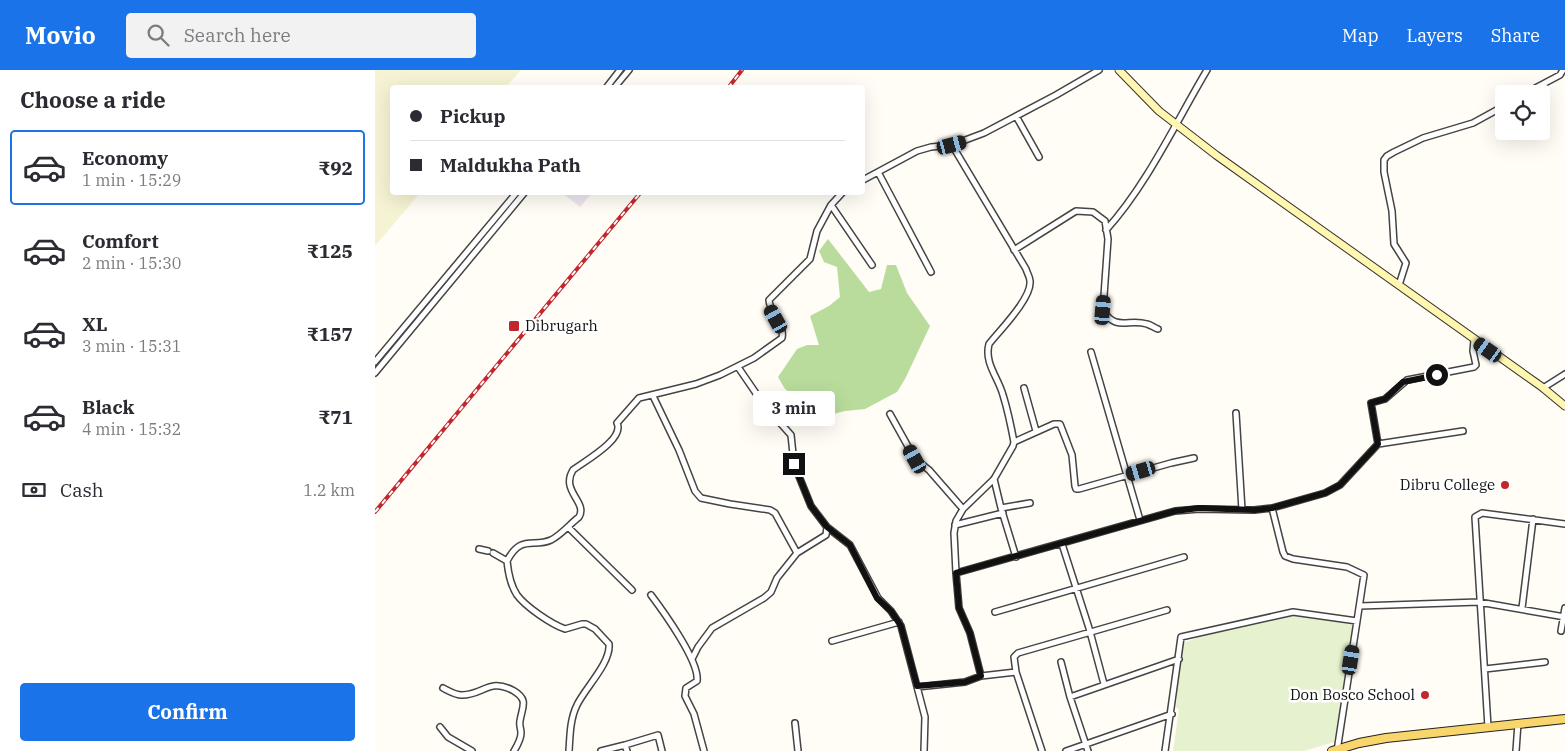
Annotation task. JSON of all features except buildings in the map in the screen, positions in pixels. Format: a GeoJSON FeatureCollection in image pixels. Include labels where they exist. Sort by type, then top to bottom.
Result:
{"type":"FeatureCollection","features":[{"type":"Feature","properties":{"kind":"main road"},"geometry":{"type":"LineString","coordinates":[[1335,750],[1386,738],[1565,719]]}},
{"type":"Feature","properties":{"kind":"street"},"geometry":{"type":"LineString","coordinates":[[608,85],[620,70]]}},
{"type":"Feature","properties":{"kind":"street"},"geometry":{"type":"LineString","coordinates":[[616,85],[629,70]]}},
{"type":"Feature","properties":{"kind":"street"},"geometry":{"type":"LineString","coordinates":[[865,179],[917,151],[931,147],[952,145],[976,137],[1099,70]]}},
{"type":"Feature","properties":{"kind":"street"},"geometry":{"type":"LineString","coordinates":[[1119,70],[1159,111],[1216,155],[1543,388],[1565,406]]}},
{"type":"Feature","properties":{"kind":"street"},"geometry":{"type":"LineString","coordinates":[[1106,230],[1124,209],[1207,70]]}},
{"type":"Feature","properties":{"kind":"street"},"geometry":{"type":"LineString","coordinates":[[1541,85],[1560,75],[1563,70]]}},
{"type":"Feature","properties":{"kind":"street"},"geometry":{"type":"LineString","coordinates":[[1399,286],[1406,263],[1394,244],[1392,210],[1384,172],[1384,160],[1394,152],[1423,138],[1473,123],[1495,111]]}},
{"type":"Feature","properties":{"kind":"street"},"geometry":{"type":"LineString","coordinates":[[1016,116],[1039,157]]}},
{"type":"Feature","properties":{"kind":"street"},"geometry":{"type":"LineString","coordinates":[[952,145],[1026,270],[1030,280],[1029,290],[1014,313],[989,344],[987,351],[990,366],[1003,394],[1014,442],[1013,446],[994,480],[963,509],[955,525],[959,608],[970,633],[981,676]]}},
{"type":"Feature","properties":{"kind":"street"},"geometry":{"type":"LineString","coordinates":[[878,172],[931,272]]}},
{"type":"Feature","properties":{"kind":"street"},"geometry":{"type":"LineString","coordinates":[[375,362],[518,195]]}},
{"type":"Feature","properties":{"kind":"street"},"geometry":{"type":"LineString","coordinates":[[375,373],[518,195]]}},
{"type":"Feature","properties":{"kind":"street"},"geometry":{"type":"LineString","coordinates":[[569,751],[574,711],[608,656],[609,644],[591,626],[582,624],[565,629],[555,624],[520,598],[515,591],[507,561],[524,544],[549,540],[581,514],[581,506],[575,499],[570,484],[570,474],[614,440],[619,431],[617,423],[639,398],[696,384],[738,367],[783,338],[783,331],[770,308],[769,300],[810,259],[813,254],[815,235],[831,205],[840,195]]}},
{"type":"Feature","properties":{"kind":"street"},"geometry":{"type":"LineString","coordinates":[[831,205],[872,266]]}},
{"type":"Feature","properties":{"kind":"street"},"geometry":{"type":"LineString","coordinates":[[1014,250],[1076,211],[1093,212],[1105,221],[1108,238],[1103,310],[1109,319],[1115,323],[1146,323],[1158,330]]}},
{"type":"Feature","properties":{"kind":"street"},"geometry":{"type":"LineString","coordinates":[[1378,444],[1371,403],[1385,399],[1407,380],[1475,366],[1474,340]]}},
{"type":"Feature","properties":{"kind":"street"},"geometry":{"type":"LineString","coordinates":[[1091,352],[1125,476],[1140,520]]}},
{"type":"Feature","properties":{"kind":"street"},"geometry":{"type":"LineString","coordinates":[[738,367],[764,405],[791,435],[794,464],[811,506],[827,527],[850,545],[877,598],[891,611],[901,626],[925,717],[924,751]]}},
{"type":"Feature","properties":{"kind":"street"},"geometry":{"type":"LineString","coordinates":[[1543,388],[1565,374]]}},
{"type":"Feature","properties":{"kind":"street"},"geometry":{"type":"LineString","coordinates":[[1024,388],[1036,431]]}},
{"type":"Feature","properties":{"kind":"street"},"geometry":{"type":"LineString","coordinates":[[653,396],[679,450],[695,491],[701,498],[770,510],[775,513],[797,553]]}},
{"type":"Feature","properties":{"kind":"street"},"geometry":{"type":"LineString","coordinates":[[1236,413],[1242,510]]}},
{"type":"Feature","properties":{"kind":"street"},"geometry":{"type":"LineString","coordinates":[[890,414],[915,459],[929,470],[963,509]]}},
{"type":"Feature","properties":{"kind":"street"},"geometry":{"type":"LineString","coordinates":[[1014,442],[1053,424],[1060,424],[1072,455],[1076,489],[1082,489],[1194,458]]}},
{"type":"Feature","properties":{"kind":"street"},"geometry":{"type":"LineString","coordinates":[[956,573],[1140,520],[1189,509],[1242,510],[1272,508],[1335,489],[1345,481],[1378,444],[1463,431]]}},
{"type":"Feature","properties":{"kind":"street"},"geometry":{"type":"LineString","coordinates":[[994,480],[1016,557]]}},
{"type":"Feature","properties":{"kind":"street"},"geometry":{"type":"LineString","coordinates":[[955,525],[1030,503]]}},
{"type":"Feature","properties":{"kind":"street"},"geometry":{"type":"LineString","coordinates":[[1272,508],[1281,547],[1285,556],[1293,559],[1347,567],[1364,575],[1335,750]]}},
{"type":"Feature","properties":{"kind":"street"},"geometry":{"type":"LineString","coordinates":[[1488,727],[1475,517],[1482,513],[1565,524]]}},
{"type":"Feature","properties":{"kind":"street"},"geometry":{"type":"LineString","coordinates":[[1522,608],[1533,519]]}},
{"type":"Feature","properties":{"kind":"street"},"geometry":{"type":"LineString","coordinates":[[568,526],[632,590]]}},
{"type":"Feature","properties":{"kind":"street"},"geometry":{"type":"LineString","coordinates":[[692,660],[698,646],[711,628],[771,592],[777,578],[797,553],[826,535],[827,527]]}},
{"type":"Feature","properties":{"kind":"street"},"geometry":{"type":"LineString","coordinates":[[1061,544],[1091,632],[1104,684]]}},
{"type":"Feature","properties":{"kind":"street"},"geometry":{"type":"LineString","coordinates":[[479,549],[490,552],[507,561]]}},
{"type":"Feature","properties":{"kind":"street"},"geometry":{"type":"LineString","coordinates":[[995,612],[1075,587],[1184,557]]}},
{"type":"Feature","properties":{"kind":"street"},"geometry":{"type":"LineString","coordinates":[[651,594],[673,623],[692,660],[697,678],[695,682],[686,688],[685,696],[693,714],[704,751]]}},
{"type":"Feature","properties":{"kind":"street"},"geometry":{"type":"LineString","coordinates":[[1360,606],[1479,602],[1522,608],[1564,617]]}},
{"type":"Feature","properties":{"kind":"street"},"geometry":{"type":"LineString","coordinates":[[1561,632],[1565,608]]}},
{"type":"Feature","properties":{"kind":"street"},"geometry":{"type":"LineString","coordinates":[[1042,751],[1015,672],[1014,657],[1018,653],[1167,610]]}},
{"type":"Feature","properties":{"kind":"street"},"geometry":{"type":"LineString","coordinates":[[1165,751],[1172,714],[1181,637],[1282,613],[1303,612],[1357,621]]}},
{"type":"Feature","properties":{"kind":"street"},"geometry":{"type":"LineString","coordinates":[[832,641],[899,622]]}},
{"type":"Feature","properties":{"kind":"street"},"geometry":{"type":"LineString","coordinates":[[1070,697],[1179,659]]}},
{"type":"Feature","properties":{"kind":"street"},"geometry":{"type":"LineString","coordinates":[[1061,662],[1070,697],[1088,751]]}},
{"type":"Feature","properties":{"kind":"street"},"geometry":{"type":"LineString","coordinates":[[1485,669],[1545,662]]}},
{"type":"Feature","properties":{"kind":"street"},"geometry":{"type":"LineString","coordinates":[[917,686],[965,682],[981,676],[1015,672]]}},
{"type":"Feature","properties":{"kind":"street"},"geometry":{"type":"LineString","coordinates":[[443,688],[456,694],[465,695],[499,685],[520,695],[524,705],[519,725],[520,736],[514,751]]}},
{"type":"Feature","properties":{"kind":"street"},"geometry":{"type":"LineString","coordinates":[[1065,751],[1172,714]]}},
{"type":"Feature","properties":{"kind":"street"},"geometry":{"type":"LineString","coordinates":[[795,723],[798,751]]}},
{"type":"Feature","properties":{"kind":"street"},"geometry":{"type":"LineString","coordinates":[[1516,751],[1518,723]]}},
{"type":"Feature","properties":{"kind":"street"},"geometry":{"type":"LineString","coordinates":[[440,727],[453,741],[472,751]]}},
{"type":"Feature","properties":{"kind":"street"},"geometry":{"type":"LineString","coordinates":[[601,751],[626,748],[658,736],[662,751]]}},
{"type":"Feature","properties":{"kind":"shaded area"},"geometry":{"type":"Polygon","coordinates":[[[375,70],[521,70],[508,85],[390,85],[390,195],[418,195],[375,246],[375,70]]]}},
{"type":"Feature","properties":{"kind":"shaded area"},"geometry":{"type":"Polygon","coordinates":[[[565,195],[590,195],[580,207],[565,195]]]}},
{"type":"Feature","properties":{"kind":"green space"},"geometry":{"type":"Polygon","coordinates":[[[828,239],[869,292],[881,289],[887,265],[896,265],[907,293],[930,326],[897,392],[865,409],[845,411],[818,418],[803,402],[785,389],[778,377],[797,349],[807,345],[819,345],[810,316],[829,306],[840,297],[837,267],[824,262],[819,251],[828,239]]]}},
{"type":"Feature","properties":{"kind":"green space"},"geometry":{"type":"Polygon","coordinates":[[[1297,613],[1357,626],[1334,742],[1304,751],[1173,751],[1179,710],[1176,707],[1181,644],[1209,633],[1297,613]]]}},
{"type":"Feature","properties":{"kind":"railway"},"geometry":{"type":"LineString","coordinates":[[730,85],[742,70]]}},
{"type":"Feature","properties":{"kind":"railway"},"geometry":{"type":"LineString","coordinates":[[375,512],[639,195]]}},
{"type":"Feature","properties":{"kind":"place","name":"Dibrugarh"},"geometry":{"type":"Point","coordinates":[514,326]}},
{"type":"Feature","properties":{"kind":"place","name":"Dibru College"},"geometry":{"type":"Point","coordinates":[1505,485]}},
{"type":"Feature","properties":{"kind":"place","name":"Don Bosco School"},"geometry":{"type":"Point","coordinates":[1425,695]}},
{"type":"Feature","properties":{"kind":"route"},"geometry":{"type":"LineString","coordinates":[[794,464],[811,506],[827,527],[850,545],[877,598],[891,611],[901,626],[917,686],[965,682],[981,676],[970,633],[959,608],[956,573],[1175,511],[1199,508],[1255,510],[1272,508],[1335,489],[1345,481],[1367,454],[1378,444],[1371,403],[1385,399],[1407,380],[1437,375]]}}]}
